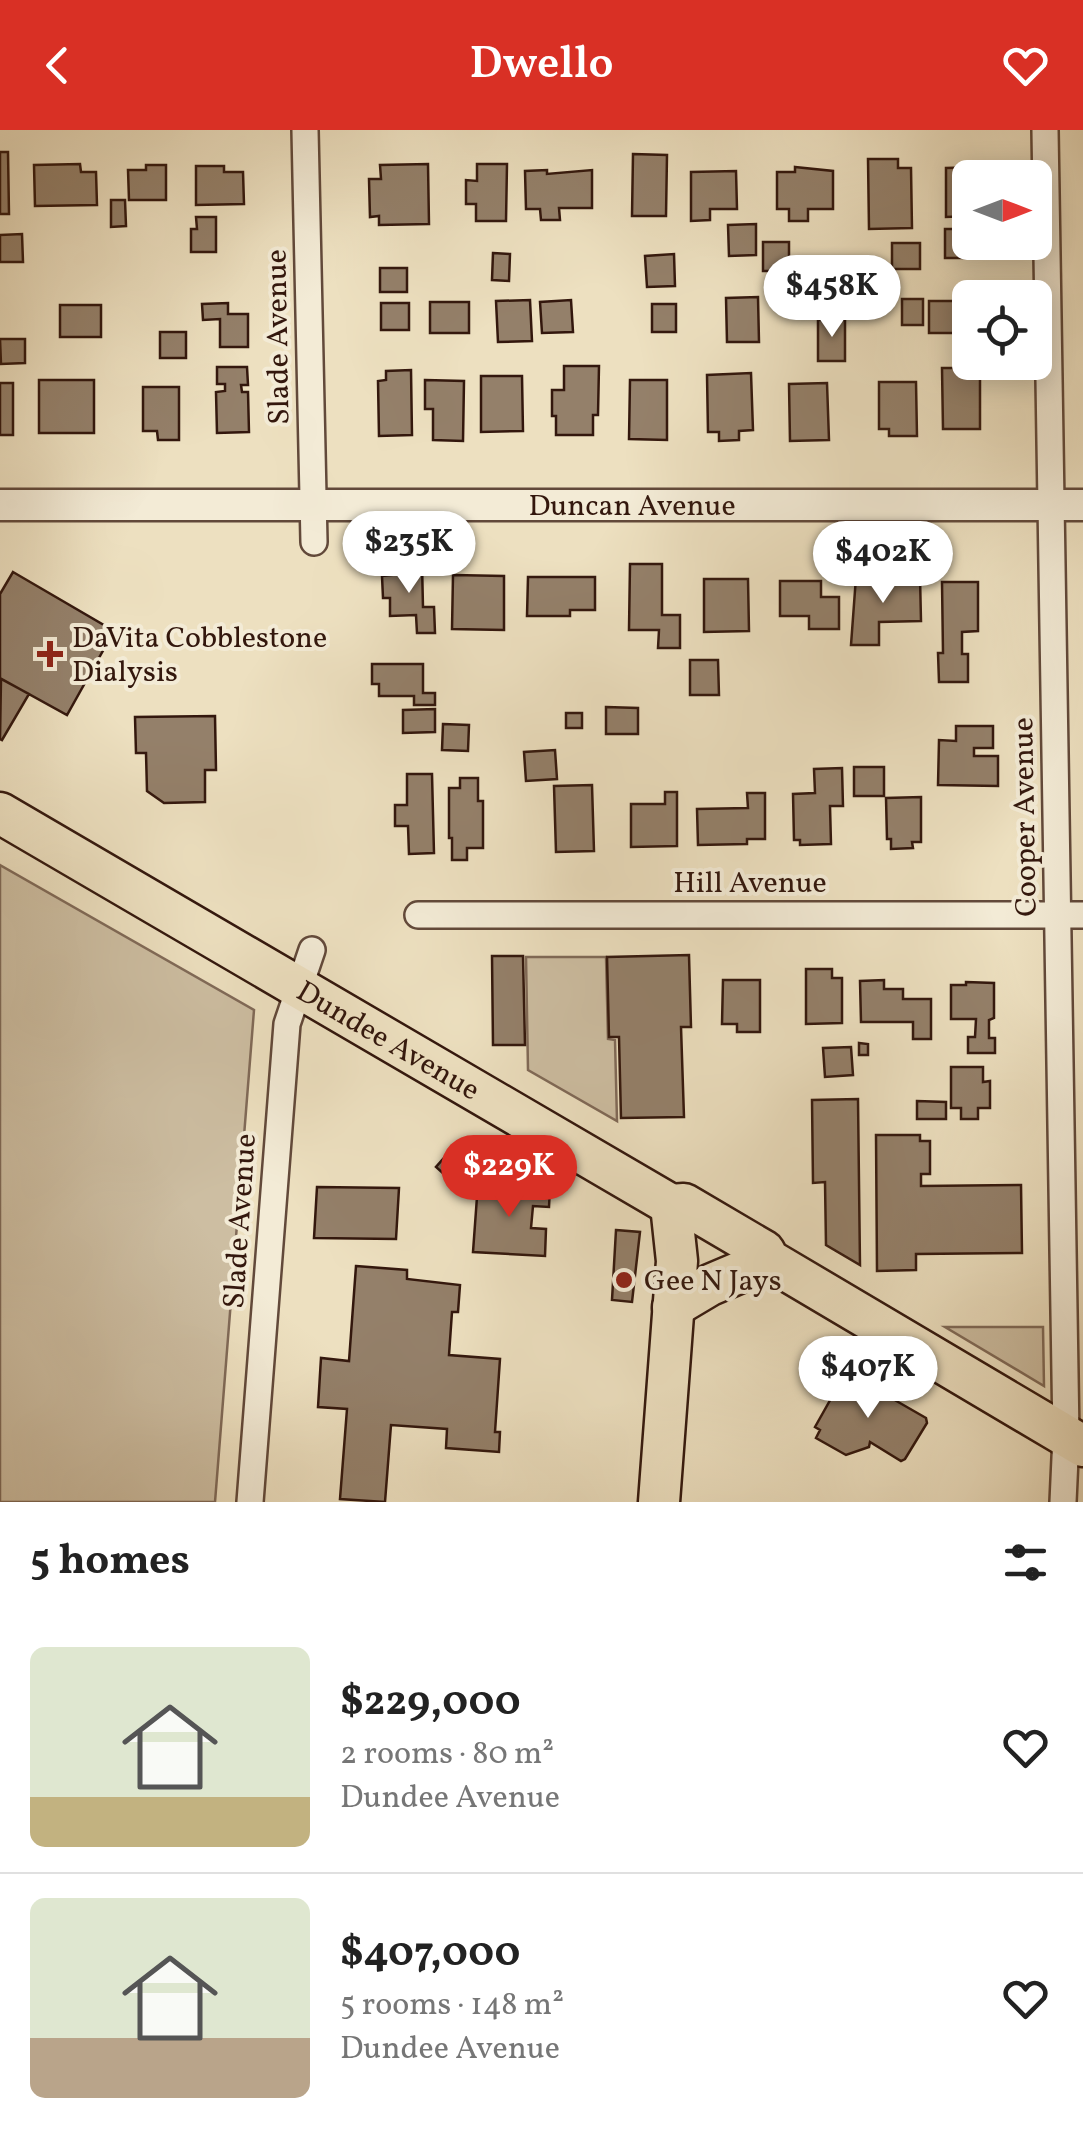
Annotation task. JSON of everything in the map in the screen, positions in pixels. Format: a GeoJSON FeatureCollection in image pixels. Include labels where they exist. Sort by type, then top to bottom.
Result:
{"type":"FeatureCollection","features":[{"type":"Feature","properties":{"kind":"main road","name":"Dundee Avenue"},"geometry":{"type":"LineString","coordinates":[[0,813],[307,968],[671,1206],[684,1204],[764,1250],[769,1260],[1075,1441]]}},
{"type":"Feature","properties":{"kind":"main road"},"geometry":{"type":"LineString","coordinates":[[659,1502],[677,1261],[671,1206]]}},
{"type":"Feature","properties":{"kind":"main road"},"geometry":{"type":"LineString","coordinates":[[673,1307],[710,1285],[769,1260]]}},
{"type":"Feature","properties":{"kind":"street","name":"Slade Avenue"},"geometry":{"type":"LineString","coordinates":[[304,130],[314,542]]}},
{"type":"Feature","properties":{"kind":"street","name":"Cooper Avenue"},"geometry":{"type":"LineString","coordinates":[[1045,130],[1051,505],[1070,915],[1075,1441],[1062,1502]]}},
{"type":"Feature","properties":{"kind":"street","name":"Duncan Avenue"},"geometry":{"type":"LineString","coordinates":[[0,504],[1083,504]]}},
{"type":"Feature","properties":{"kind":"street","name":"Hill Avenue"},"geometry":{"type":"LineString","coordinates":[[418,915],[1070,915]]}},
{"type":"Feature","properties":{"kind":"street","name":"Slade Avenue"},"geometry":{"type":"LineString","coordinates":[[250,1502],[287,1024],[307,968]]}},
{"type":"Feature","properties":{"kind":"shaded area"},"geometry":{"type":"Polygon","coordinates":[[[0,865],[254,1010],[215,1502],[0,1502],[0,865]]]}},
{"type":"Feature","properties":{"kind":"shaded area"},"geometry":{"type":"Polygon","coordinates":[[[526,957],[606,957],[608,1039],[615,1040],[617,1121],[528,1070],[526,957]]]}},
{"type":"Feature","properties":{"kind":"shaded area"},"geometry":{"type":"Polygon","coordinates":[[[945,1327],[1043,1327],[1044,1386],[945,1327]]]}},
{"type":"Feature","properties":{"kind":"building"},"geometry":{"type":"Polygon","coordinates":[[[0,152],[8,152],[9,214],[0,214],[0,152]]]}},
{"type":"Feature","properties":{"kind":"building"},"geometry":{"type":"Polygon","coordinates":[[[633,154],[667,155],[666,216],[632,216],[633,154]]]}},
{"type":"Feature","properties":{"kind":"building"},"geometry":{"type":"Polygon","coordinates":[[[868,159],[898,159],[898,168],[911,168],[912,228],[869,229],[868,159]]]}},
{"type":"Feature","properties":{"kind":"building"},"geometry":{"type":"Polygon","coordinates":[[[80,164],[81,172],[96,172],[97,205],[35,206],[34,165],[80,164]]]}},
{"type":"Feature","properties":{"kind":"building"},"geometry":{"type":"Polygon","coordinates":[[[428,164],[429,224],[379,225],[379,216],[370,217],[369,179],[381,179],[380,165],[428,164]]]}},
{"type":"Feature","properties":{"kind":"building"},"geometry":{"type":"Polygon","coordinates":[[[477,164],[507,164],[506,221],[476,221],[476,204],[466,204],[466,180],[477,181],[477,164]]]}},
{"type":"Feature","properties":{"kind":"building"},"geometry":{"type":"Polygon","coordinates":[[[146,165],[166,165],[166,200],[129,200],[128,170],[146,170],[146,165]]]}},
{"type":"Feature","properties":{"kind":"building"},"geometry":{"type":"Polygon","coordinates":[[[196,166],[224,166],[224,172],[243,172],[244,204],[196,205],[196,166]]]}},
{"type":"Feature","properties":{"kind":"building"},"geometry":{"type":"Polygon","coordinates":[[[795,167],[833,171],[833,209],[808,209],[808,221],[789,221],[789,209],[777,209],[777,172],[795,172],[795,167]]]}},
{"type":"Feature","properties":{"kind":"building"},"geometry":{"type":"Polygon","coordinates":[[[946,168],[952,168],[952,217],[946,217],[946,168]]]}},
{"type":"Feature","properties":{"kind":"building"},"geometry":{"type":"Polygon","coordinates":[[[547,170],[547,174],[592,170],[592,208],[559,208],[560,220],[541,220],[540,209],[526,209],[525,171],[547,170]]]}},
{"type":"Feature","properties":{"kind":"building"},"geometry":{"type":"Polygon","coordinates":[[[736,171],[737,209],[710,209],[710,220],[691,221],[691,172],[736,171]]]}},
{"type":"Feature","properties":{"kind":"building"},"geometry":{"type":"Polygon","coordinates":[[[111,200],[125,200],[126,226],[111,227],[111,200]]]}},
{"type":"Feature","properties":{"kind":"building"},"geometry":{"type":"Polygon","coordinates":[[[196,217],[216,217],[216,252],[191,252],[191,229],[197,229],[196,217]]]}},
{"type":"Feature","properties":{"kind":"building"},"geometry":{"type":"Polygon","coordinates":[[[756,224],[756,255],[729,256],[728,225],[756,224]]]}},
{"type":"Feature","properties":{"kind":"building"},"geometry":{"type":"Polygon","coordinates":[[[945,229],[952,229],[952,258],[945,258],[945,229]]]}},
{"type":"Feature","properties":{"kind":"building"},"geometry":{"type":"Polygon","coordinates":[[[22,234],[23,262],[0,262],[0,235],[22,234]]]}},
{"type":"Feature","properties":{"kind":"building"},"geometry":{"type":"Polygon","coordinates":[[[763,242],[789,242],[789,271],[763,271],[763,242]]]}},
{"type":"Feature","properties":{"kind":"building"},"geometry":{"type":"Polygon","coordinates":[[[892,243],[920,243],[920,269],[892,269],[892,243]]]}},
{"type":"Feature","properties":{"kind":"building"},"geometry":{"type":"Polygon","coordinates":[[[493,253],[510,254],[509,281],[492,280],[493,253]]]}},
{"type":"Feature","properties":{"kind":"building"},"geometry":{"type":"Polygon","coordinates":[[[674,254],[675,286],[647,287],[645,256],[674,254]]]}},
{"type":"Feature","properties":{"kind":"building"},"geometry":{"type":"Polygon","coordinates":[[[380,268],[407,268],[407,292],[380,292],[380,268]]]}},
{"type":"Feature","properties":{"kind":"building"},"geometry":{"type":"Polygon","coordinates":[[[758,297],[759,342],[727,342],[726,298],[758,297]]]}},
{"type":"Feature","properties":{"kind":"building"},"geometry":{"type":"Polygon","coordinates":[[[902,299],[923,299],[923,325],[902,325],[902,299]]]}},
{"type":"Feature","properties":{"kind":"building"},"geometry":{"type":"Polygon","coordinates":[[[530,300],[532,341],[498,342],[496,301],[530,300]]]}},
{"type":"Feature","properties":{"kind":"building"},"geometry":{"type":"Polygon","coordinates":[[[571,300],[573,332],[542,333],[540,302],[571,300]]]}},
{"type":"Feature","properties":{"kind":"building"},"geometry":{"type":"Polygon","coordinates":[[[929,301],[952,301],[952,333],[929,333],[929,301]]]}},
{"type":"Feature","properties":{"kind":"building"},"geometry":{"type":"Polygon","coordinates":[[[430,302],[469,302],[469,333],[430,333],[430,302]]]}},
{"type":"Feature","properties":{"kind":"building"},"geometry":{"type":"Polygon","coordinates":[[[228,303],[228,314],[248,314],[248,347],[220,347],[220,319],[203,320],[202,304],[228,303]]]}},
{"type":"Feature","properties":{"kind":"building"},"geometry":{"type":"Polygon","coordinates":[[[381,303],[409,303],[409,330],[381,330],[381,303]]]}},
{"type":"Feature","properties":{"kind":"building"},"geometry":{"type":"Polygon","coordinates":[[[652,304],[676,304],[676,332],[652,332],[652,304]]]}},
{"type":"Feature","properties":{"kind":"building"},"geometry":{"type":"Polygon","coordinates":[[[60,305],[101,305],[101,337],[60,337],[60,305]]]}},
{"type":"Feature","properties":{"kind":"building"},"geometry":{"type":"Polygon","coordinates":[[[818,320],[845,320],[845,361],[818,361],[818,320]]]}},
{"type":"Feature","properties":{"kind":"building"},"geometry":{"type":"Polygon","coordinates":[[[160,332],[186,332],[186,358],[160,358],[160,332]]]}},
{"type":"Feature","properties":{"kind":"building"},"geometry":{"type":"Polygon","coordinates":[[[0,339],[25,339],[25,363],[1,364],[0,339]]]}},
{"type":"Feature","properties":{"kind":"building"},"geometry":{"type":"Polygon","coordinates":[[[564,366],[599,366],[598,415],[593,415],[593,435],[556,435],[552,390],[564,390],[564,366]]]}},
{"type":"Feature","properties":{"kind":"building"},"geometry":{"type":"Polygon","coordinates":[[[217,367],[247,367],[248,385],[241,385],[242,392],[248,392],[249,432],[217,433],[216,392],[225,391],[225,384],[217,384],[217,367]]]}},
{"type":"Feature","properties":{"kind":"building"},"geometry":{"type":"Polygon","coordinates":[[[942,368],[952,368],[952,380],[980,380],[980,429],[943,429],[942,368]]]}},
{"type":"Feature","properties":{"kind":"building"},"geometry":{"type":"Polygon","coordinates":[[[411,370],[412,435],[379,436],[378,381],[386,380],[386,371],[411,370]]]}},
{"type":"Feature","properties":{"kind":"building"},"geometry":{"type":"Polygon","coordinates":[[[751,373],[753,430],[739,431],[739,440],[719,441],[719,432],[708,432],[707,375],[751,373]]]}},
{"type":"Feature","properties":{"kind":"building"},"geometry":{"type":"Polygon","coordinates":[[[481,376],[522,376],[523,431],[481,432],[481,376]]]}},
{"type":"Feature","properties":{"kind":"building"},"geometry":{"type":"Polygon","coordinates":[[[39,380],[94,380],[94,433],[39,433],[39,380]]]}},
{"type":"Feature","properties":{"kind":"building"},"geometry":{"type":"Polygon","coordinates":[[[425,380],[464,381],[463,441],[433,440],[433,409],[425,409],[425,380]]]}},
{"type":"Feature","properties":{"kind":"building"},"geometry":{"type":"Polygon","coordinates":[[[630,380],[667,380],[667,440],[629,439],[630,380]]]}},
{"type":"Feature","properties":{"kind":"building"},"geometry":{"type":"Polygon","coordinates":[[[879,382],[916,382],[917,436],[889,436],[889,429],[879,429],[879,382]]]}},
{"type":"Feature","properties":{"kind":"building"},"geometry":{"type":"Polygon","coordinates":[[[0,383],[13,383],[13,435],[0,435],[0,383]]]}},
{"type":"Feature","properties":{"kind":"building"},"geometry":{"type":"Polygon","coordinates":[[[827,383],[829,440],[790,441],[789,384],[827,383]]]}},
{"type":"Feature","properties":{"kind":"building"},"geometry":{"type":"Polygon","coordinates":[[[143,387],[179,387],[179,440],[158,440],[157,431],[143,431],[143,387]]]}},
{"type":"Feature","properties":{"kind":"building"},"geometry":{"type":"Polygon","coordinates":[[[391,564],[422,564],[423,607],[434,607],[435,633],[417,633],[416,615],[390,616],[390,598],[383,598],[382,576],[392,575],[391,564]]]}},
{"type":"Feature","properties":{"kind":"building"},"geometry":{"type":"Polygon","coordinates":[[[630,564],[662,564],[662,615],[680,615],[680,648],[658,648],[659,630],[629,630],[630,564]]]}},
{"type":"Feature","properties":{"kind":"building","name":"DaVita Cobblestone Dialysis"},"geometry":{"type":"Polygon","coordinates":[[[13,572],[114,631],[67,715],[0,678],[0,594],[13,572]]]}},
{"type":"Feature","properties":{"kind":"building"},"geometry":{"type":"Polygon","coordinates":[[[453,575],[504,576],[504,630],[452,629],[453,575]]]}},
{"type":"Feature","properties":{"kind":"building"},"geometry":{"type":"Polygon","coordinates":[[[528,577],[595,577],[595,610],[570,610],[570,616],[527,616],[528,577]]]}},
{"type":"Feature","properties":{"kind":"building"},"geometry":{"type":"Polygon","coordinates":[[[856,577],[920,577],[921,621],[879,622],[879,645],[851,645],[856,577]]]}},
{"type":"Feature","properties":{"kind":"building"},"geometry":{"type":"Polygon","coordinates":[[[704,579],[748,579],[749,631],[704,632],[704,579]]]}},
{"type":"Feature","properties":{"kind":"building"},"geometry":{"type":"Polygon","coordinates":[[[780,581],[821,581],[821,597],[839,597],[839,629],[809,629],[809,616],[780,616],[780,581]]]}},
{"type":"Feature","properties":{"kind":"building"},"geometry":{"type":"Polygon","coordinates":[[[942,582],[978,582],[978,631],[962,632],[962,654],[968,654],[968,682],[939,682],[938,653],[943,653],[942,582]]]}},
{"type":"Feature","properties":{"kind":"building"},"geometry":{"type":"Polygon","coordinates":[[[690,660],[718,660],[719,695],[690,695],[690,660]]]}},
{"type":"Feature","properties":{"kind":"building"},"geometry":{"type":"Polygon","coordinates":[[[372,664],[423,664],[423,693],[435,693],[435,705],[414,705],[414,696],[379,696],[379,684],[372,684],[372,664]]]}},
{"type":"Feature","properties":{"kind":"building"},"geometry":{"type":"Polygon","coordinates":[[[1,679],[29,694],[2,740],[0,739],[1,679]]]}},
{"type":"Feature","properties":{"kind":"building"},"geometry":{"type":"Polygon","coordinates":[[[606,707],[638,708],[638,734],[606,734],[606,707]]]}},
{"type":"Feature","properties":{"kind":"building"},"geometry":{"type":"Polygon","coordinates":[[[435,709],[435,732],[403,733],[403,710],[435,709]]]}},
{"type":"Feature","properties":{"kind":"building"},"geometry":{"type":"Polygon","coordinates":[[[566,713],[582,713],[582,728],[566,728],[566,713]]]}},
{"type":"Feature","properties":{"kind":"building"},"geometry":{"type":"Polygon","coordinates":[[[215,716],[216,770],[205,770],[205,802],[164,803],[147,791],[146,753],[136,753],[135,717],[215,716]]]}},
{"type":"Feature","properties":{"kind":"building"},"geometry":{"type":"Polygon","coordinates":[[[443,724],[469,725],[468,751],[442,750],[443,724]]]}},
{"type":"Feature","properties":{"kind":"building"},"geometry":{"type":"Polygon","coordinates":[[[956,726],[993,726],[993,748],[974,748],[974,756],[998,756],[998,786],[938,785],[939,740],[956,741],[956,726]]]}},
{"type":"Feature","properties":{"kind":"building"},"geometry":{"type":"Polygon","coordinates":[[[555,750],[557,779],[526,781],[524,752],[555,750]]]}},
{"type":"Feature","properties":{"kind":"building"},"geometry":{"type":"Polygon","coordinates":[[[854,767],[884,767],[884,796],[854,796],[854,767]]]}},
{"type":"Feature","properties":{"kind":"building"},"geometry":{"type":"Polygon","coordinates":[[[842,768],[843,806],[830,806],[831,844],[800,845],[800,840],[794,840],[793,794],[815,793],[814,769],[842,768]]]}},
{"type":"Feature","properties":{"kind":"building"},"geometry":{"type":"Polygon","coordinates":[[[407,774],[432,774],[434,853],[409,854],[408,826],[395,826],[395,805],[407,805],[407,774]]]}},
{"type":"Feature","properties":{"kind":"building"},"geometry":{"type":"Polygon","coordinates":[[[460,778],[478,778],[478,801],[483,801],[483,848],[467,848],[467,860],[452,860],[449,788],[460,788],[460,778]]]}},
{"type":"Feature","properties":{"kind":"building"},"geometry":{"type":"Polygon","coordinates":[[[592,785],[594,851],[556,852],[554,786],[592,785]]]}},
{"type":"Feature","properties":{"kind":"building"},"geometry":{"type":"Polygon","coordinates":[[[665,792],[677,792],[677,846],[631,847],[631,804],[665,804],[665,792]]]}},
{"type":"Feature","properties":{"kind":"building"},"geometry":{"type":"Polygon","coordinates":[[[747,793],[765,793],[765,839],[747,839],[747,844],[698,845],[697,809],[748,808],[747,793]]]}},
{"type":"Feature","properties":{"kind":"building"},"geometry":{"type":"Polygon","coordinates":[[[921,797],[921,842],[912,842],[913,848],[891,849],[891,839],[887,839],[886,798],[921,797]]]}},
{"type":"Feature","properties":{"kind":"building"},"geometry":{"type":"Polygon","coordinates":[[[689,955],[691,1027],[681,1027],[684,1117],[621,1118],[619,1037],[609,1037],[607,957],[689,955]]]}},
{"type":"Feature","properties":{"kind":"building"},"geometry":{"type":"Polygon","coordinates":[[[492,956],[523,956],[525,1045],[493,1045],[492,956]]]}},
{"type":"Feature","properties":{"kind":"building"},"geometry":{"type":"Polygon","coordinates":[[[806,969],[832,969],[832,978],[842,978],[842,1023],[806,1024],[806,969]]]}},
{"type":"Feature","properties":{"kind":"building"},"geometry":{"type":"Polygon","coordinates":[[[723,980],[760,980],[760,1032],[737,1032],[737,1024],[722,1024],[723,980]]]}},
{"type":"Feature","properties":{"kind":"building"},"geometry":{"type":"Polygon","coordinates":[[[884,980],[884,989],[903,989],[903,999],[931,999],[931,1039],[913,1039],[913,1022],[861,1022],[860,981],[884,980]]]}},
{"type":"Feature","properties":{"kind":"building"},"geometry":{"type":"Polygon","coordinates":[[[994,983],[994,1018],[989,1020],[989,1038],[995,1038],[995,1053],[968,1053],[968,1037],[975,1037],[976,1019],[951,1019],[951,985],[994,983]]]}},
{"type":"Feature","properties":{"kind":"building"},"geometry":{"type":"Polygon","coordinates":[[[859,1043],[868,1044],[868,1055],[859,1055],[859,1043]]]}},
{"type":"Feature","properties":{"kind":"building"},"geometry":{"type":"Polygon","coordinates":[[[851,1047],[853,1075],[825,1077],[823,1048],[851,1047]]]}},
{"type":"Feature","properties":{"kind":"building"},"geometry":{"type":"Polygon","coordinates":[[[951,1067],[983,1067],[983,1082],[990,1081],[990,1108],[978,1108],[978,1119],[961,1119],[961,1108],[951,1108],[951,1067]]]}},
{"type":"Feature","properties":{"kind":"building"},"geometry":{"type":"Polygon","coordinates":[[[858,1099],[860,1265],[826,1245],[825,1182],[813,1183],[812,1100],[858,1099]]]}},
{"type":"Feature","properties":{"kind":"building"},"geometry":{"type":"Polygon","coordinates":[[[917,1101],[946,1102],[946,1119],[917,1119],[917,1101]]]}},
{"type":"Feature","properties":{"kind":"building"},"geometry":{"type":"Polygon","coordinates":[[[876,1135],[920,1135],[920,1141],[930,1141],[930,1174],[921,1174],[921,1186],[1021,1185],[1022,1253],[916,1254],[916,1270],[877,1271],[876,1135]]]}},
{"type":"Feature","properties":{"kind":"building"},"geometry":{"type":"Polygon","coordinates":[[[458,1142],[478,1160],[456,1185],[436,1167],[458,1142]]]}},
{"type":"Feature","properties":{"kind":"building"},"geometry":{"type":"Polygon","coordinates":[[[478,1183],[550,1187],[549,1207],[533,1206],[531,1228],[546,1229],[545,1256],[473,1252],[478,1183]]]}},
{"type":"Feature","properties":{"kind":"building"},"geometry":{"type":"Polygon","coordinates":[[[317,1187],[399,1188],[396,1239],[314,1238],[317,1187]]]}},
{"type":"Feature","properties":{"kind":"building","name":"Gee N Jays"},"geometry":{"type":"Polygon","coordinates":[[[616,1230],[640,1232],[632,1302],[612,1300],[616,1230]]]}},
{"type":"Feature","properties":{"kind":"building"},"geometry":{"type":"Polygon","coordinates":[[[356,1266],[407,1270],[407,1279],[460,1285],[458,1312],[452,1312],[449,1355],[500,1359],[495,1432],[500,1432],[499,1452],[446,1448],[447,1429],[391,1425],[385,1502],[340,1499],[347,1409],[318,1407],[321,1358],[349,1361],[356,1266]]]}},
{"type":"Feature","properties":{"kind":"building"},"geometry":{"type":"Polygon","coordinates":[[[846,1372],[926,1418],[927,1423],[905,1459],[901,1461],[870,1442],[869,1447],[846,1455],[816,1438],[820,1430],[815,1427],[846,1372]]]}},
{"type":"Feature","properties":{"kind":"place","name":"DaVita Cobblestone Dialysis"},"geometry":{"type":"Point","coordinates":[50,654]}},
{"type":"Feature","properties":{"kind":"place","name":"Gee N Jays"},"geometry":{"type":"Point","coordinates":[624,1280]}}]}
